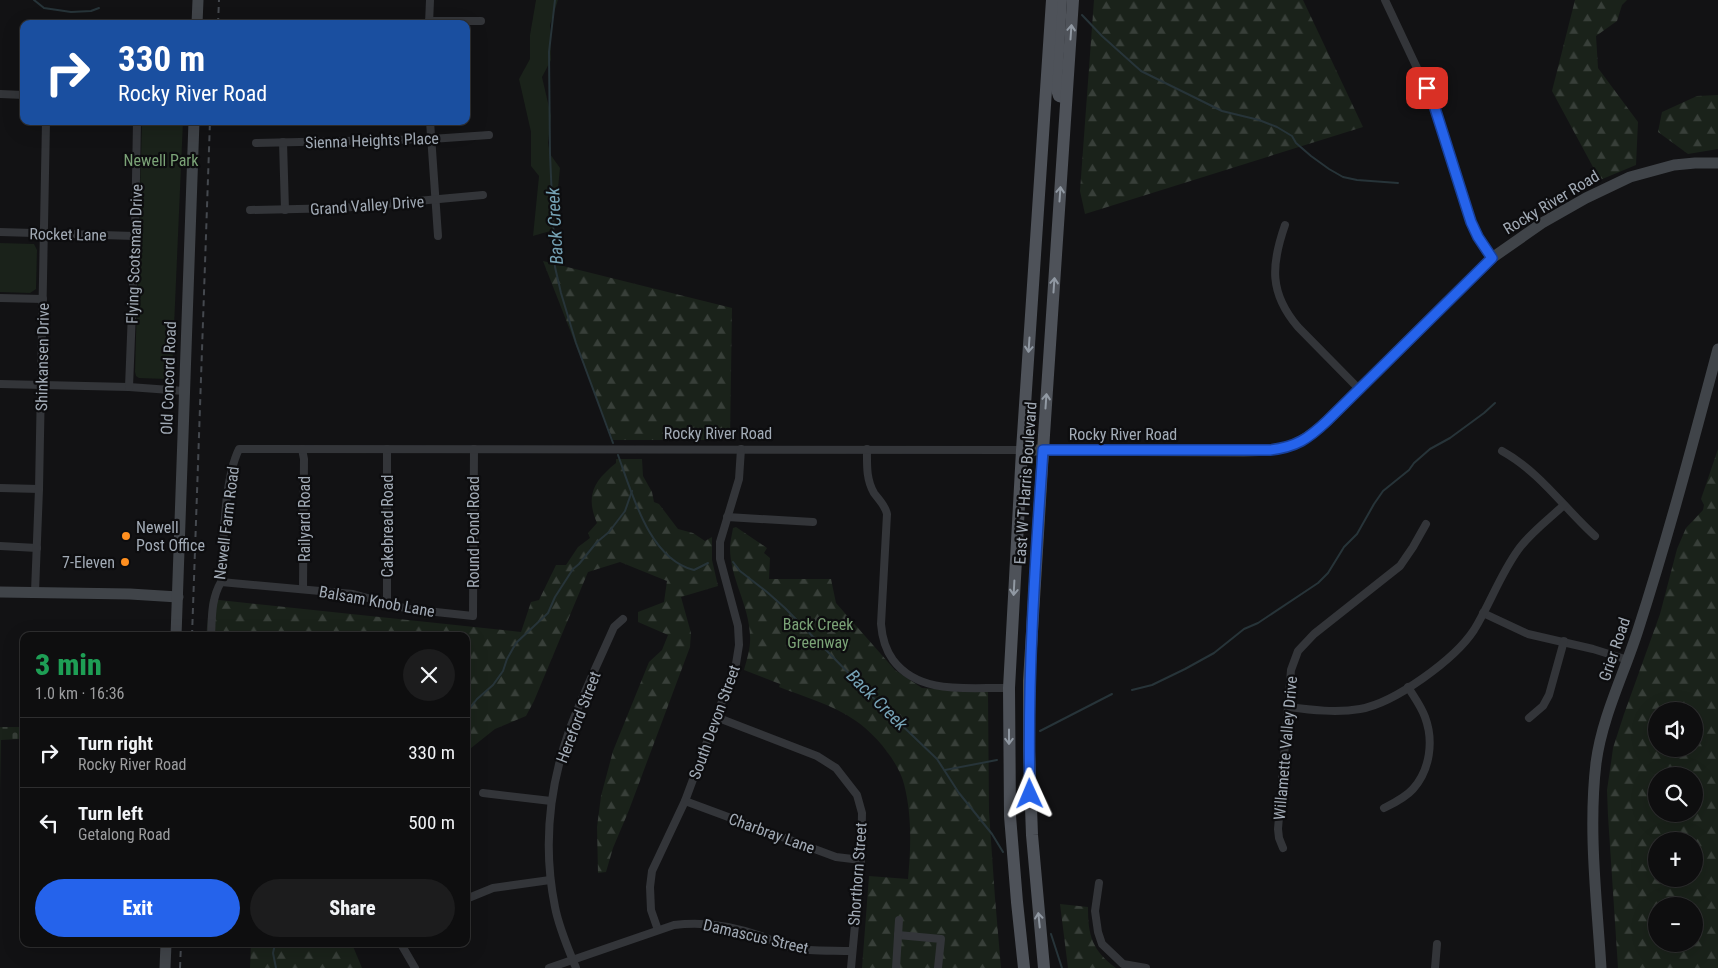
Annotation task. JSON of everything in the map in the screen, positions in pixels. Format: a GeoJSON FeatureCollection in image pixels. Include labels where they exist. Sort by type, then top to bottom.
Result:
{"type":"FeatureCollection","features":[{"type":"Feature","properties":{"kind":"main road","name":"East W T Harris Boulevard"},"geometry":{"type":"LineString","coordinates":[[1024,968],[1016,902],[1010,816],[1009,688],[1012,604],[1052,0]]}},
{"type":"Feature","properties":{"kind":"main road"},"geometry":{"type":"LineString","coordinates":[[1061,0],[1056,86],[1059,96],[1066,98]]}},
{"type":"Feature","properties":{"kind":"main road","name":"East W T Harris Boulevard"},"geometry":{"type":"LineString","coordinates":[[1044,968],[1032,835],[1029,722],[1031,636],[1073,0]]}},
{"type":"Feature","properties":{"kind":"street"},"geometry":{"type":"LineString","coordinates":[[197,20],[198,0]]}},
{"type":"Feature","properties":{"kind":"street"},"geometry":{"type":"LineString","coordinates":[[429,20],[430,0]]}},
{"type":"Feature","properties":{"kind":"street"},"geometry":{"type":"LineString","coordinates":[[1385,0],[1433,102],[1471,222],[1478,237],[1492,258]]}},
{"type":"Feature","properties":{"kind":"street"},"geometry":{"type":"LineString","coordinates":[[470,21],[481,21]]}},
{"type":"Feature","properties":{"kind":"street"},"geometry":{"type":"LineString","coordinates":[[0,94],[20,95]]}},
{"type":"Feature","properties":{"kind":"street","name":"Shinkansen Drive"},"geometry":{"type":"LineString","coordinates":[[35,592],[42,385],[46,125]]}},
{"type":"Feature","properties":{"kind":"street","name":"Flying Scotsman Drive"},"geometry":{"type":"LineString","coordinates":[[129,387],[137,125]]}},
{"type":"Feature","properties":{"kind":"street","name":"Old Concord Road"},"geometry":{"type":"LineString","coordinates":[[176,632],[194,125]]}},
{"type":"Feature","properties":{"kind":"street"},"geometry":{"type":"LineString","coordinates":[[430,125],[438,236]]}},
{"type":"Feature","properties":{"kind":"street","name":"Sienna Heights Place"},"geometry":{"type":"LineString","coordinates":[[256,142],[432,139],[489,135]]}},
{"type":"Feature","properties":{"kind":"street"},"geometry":{"type":"LineString","coordinates":[[283,142],[285,210]]}},
{"type":"Feature","properties":{"kind":"street","name":"Rocky River Road"},"geometry":{"type":"LineString","coordinates":[[278,449],[1244,451],[1286,448],[1300,443],[1312,435],[1492,258],[1555,215],[1630,177],[1674,165],[1695,162],[1718,163]]}},
{"type":"Feature","properties":{"kind":"street","name":"Grand Valley Drive"},"geometry":{"type":"LineString","coordinates":[[250,210],[341,208],[483,195]]}},
{"type":"Feature","properties":{"kind":"street"},"geometry":{"type":"LineString","coordinates":[[1285,225],[1275,260],[1276,281],[1281,301],[1288,315],[1298,327],[1359,389]]}},
{"type":"Feature","properties":{"kind":"street","name":"Rocket Lane"},"geometry":{"type":"LineString","coordinates":[[0,232],[135,236]]}},
{"type":"Feature","properties":{"kind":"street"},"geometry":{"type":"LineString","coordinates":[[0,298],[43,299]]}},
{"type":"Feature","properties":{"kind":"street","name":"Grier Road"},"geometry":{"type":"LineString","coordinates":[[1601,968],[1594,822],[1596,764],[1603,729],[1628,660],[1662,551],[1718,349]]}},
{"type":"Feature","properties":{"kind":"street"},"geometry":{"type":"LineString","coordinates":[[0,384],[129,387],[184,391]]}},
{"type":"Feature","properties":{"kind":"street","name":"Railyard Road"},"geometry":{"type":"LineString","coordinates":[[302,448],[304,459],[304,589]]}},
{"type":"Feature","properties":{"kind":"street","name":"Newell Farm Road"},"geometry":{"type":"LineString","coordinates":[[211,632],[213,604],[216,590],[221,582],[228,495],[233,462],[239,449],[278,449]]}},
{"type":"Feature","properties":{"kind":"street","name":"Cakebread Road"},"geometry":{"type":"LineString","coordinates":[[387,604],[388,449]]}},
{"type":"Feature","properties":{"kind":"street","name":"Round Pond Road"},"geometry":{"type":"LineString","coordinates":[[473,616],[474,449]]}},
{"type":"Feature","properties":{"kind":"street","name":"South Devon Street"},"geometry":{"type":"LineString","coordinates":[[658,930],[652,910],[650,888],[652,871],[685,801],[736,664],[740,645],[736,617],[720,559],[720,542],[740,478],[741,449]]}},
{"type":"Feature","properties":{"kind":"street"},"geometry":{"type":"LineString","coordinates":[[867,449],[868,480],[887,514],[881,624],[889,653],[907,675],[928,685],[1009,688]]}},
{"type":"Feature","properties":{"kind":"street"},"geometry":{"type":"LineString","coordinates":[[1502,451],[1517,459],[1595,536]]}},
{"type":"Feature","properties":{"kind":"street"},"geometry":{"type":"LineString","coordinates":[[0,488],[39,489]]}},
{"type":"Feature","properties":{"kind":"street"},"geometry":{"type":"LineString","coordinates":[[1288,707],[1335,711],[1359,709],[1380,703],[1408,687],[1448,659],[1462,647],[1474,629],[1519,548],[1564,505]]}},
{"type":"Feature","properties":{"kind":"street"},"geometry":{"type":"LineString","coordinates":[[727,517],[813,522]]}},
{"type":"Feature","properties":{"kind":"street","name":"Willamette Valley Drive"},"geometry":{"type":"LineString","coordinates":[[1283,848],[1278,829],[1291,670],[1298,651],[1314,634],[1400,566],[1410,553],[1426,524]]}},
{"type":"Feature","properties":{"kind":"street"},"geometry":{"type":"LineString","coordinates":[[0,546],[37,548]]}},
{"type":"Feature","properties":{"kind":"street","name":"Balsam Knob Lane"},"geometry":{"type":"LineString","coordinates":[[221,582],[353,594],[408,609],[473,616]]}},
{"type":"Feature","properties":{"kind":"street"},"geometry":{"type":"LineString","coordinates":[[0,592],[130,594],[178,597]]}},
{"type":"Feature","properties":{"kind":"street"},"geometry":{"type":"LineString","coordinates":[[1483,613],[1528,634],[1564,641],[1628,660]]}},
{"type":"Feature","properties":{"kind":"street","name":"Hereford Street"},"geometry":{"type":"LineString","coordinates":[[576,968],[564,941],[555,909],[550,880],[548,841],[551,801],[559,763],[569,730],[614,627],[623,618]]}},
{"type":"Feature","properties":{"kind":"street"},"geometry":{"type":"LineString","coordinates":[[1529,718],[1544,706],[1550,695],[1564,641]]}},
{"type":"Feature","properties":{"kind":"street"},"geometry":{"type":"LineString","coordinates":[[1384,808],[1413,789],[1425,768],[1429,755],[1428,726],[1424,714],[1408,687]]}},
{"type":"Feature","properties":{"kind":"street","name":"Shorthorn Street"},"geometry":{"type":"LineString","coordinates":[[716,716],[817,756],[836,768],[857,795],[862,814],[861,860],[851,968]]}},
{"type":"Feature","properties":{"kind":"street"},"geometry":{"type":"LineString","coordinates":[[483,793],[551,801]]}},
{"type":"Feature","properties":{"kind":"street","name":"Charbray Lane"},"geometry":{"type":"LineString","coordinates":[[685,801],[836,857],[861,860]]}},
{"type":"Feature","properties":{"kind":"street"},"geometry":{"type":"LineString","coordinates":[[470,897],[493,888],[550,880]]}},
{"type":"Feature","properties":{"kind":"street"},"geometry":{"type":"LineString","coordinates":[[1099,883],[1095,911],[1102,944],[1123,964],[1146,968]]}},
{"type":"Feature","properties":{"kind":"street"},"geometry":{"type":"LineString","coordinates":[[896,968],[899,920]]}},
{"type":"Feature","properties":{"kind":"street","name":"Damascus Street"},"geometry":{"type":"LineString","coordinates":[[549,968],[658,930],[694,922],[715,924],[761,936],[786,946],[812,950],[852,951]]}},
{"type":"Feature","properties":{"kind":"street"},"geometry":{"type":"LineString","coordinates":[[898,934],[941,939],[938,968]]}},
{"type":"Feature","properties":{"kind":"street"},"geometry":{"type":"LineString","coordinates":[[1434,968],[1437,944]]}},
{"type":"Feature","properties":{"kind":"street"},"geometry":{"type":"LineString","coordinates":[[165,968],[166,947]]}},
{"type":"Feature","properties":{"kind":"street"},"geometry":{"type":"LineString","coordinates":[[403,947],[414,968]]}},
{"type":"Feature","properties":{"kind":"green space"},"geometry":{"type":"Polygon","coordinates":[[[536,0],[558,0],[550,25],[551,60],[542,77],[551,116],[548,143],[550,154],[560,168],[554,230],[533,236],[539,176],[531,166],[531,132],[519,79],[530,59],[530,35],[536,0]]]}},
{"type":"Feature","properties":{"kind":"green space"},"geometry":{"type":"Polygon","coordinates":[[[1094,0],[1303,0],[1363,127],[1085,214],[1080,191],[1094,0]]]}},
{"type":"Feature","properties":{"kind":"green space"},"geometry":{"type":"Polygon","coordinates":[[[1575,0],[1627,0],[1622,5],[1617,21],[1596,36],[1598,68],[1638,122],[1636,165],[1600,180],[1552,91],[1575,0]]]}},
{"type":"Feature","properties":{"kind":"green space"},"geometry":{"type":"Polygon","coordinates":[[[1718,95],[1718,149],[1688,154],[1658,132],[1662,112],[1697,96],[1718,95]]]}},
{"type":"Feature","properties":{"kind":"green space","name":"Newell Park"},"geometry":{"type":"Polygon","coordinates":[[[142,125],[183,125],[172,373],[166,379],[139,378],[135,372],[142,125]]]}},
{"type":"Feature","properties":{"kind":"green space"},"geometry":{"type":"Polygon","coordinates":[[[0,243],[34,244],[37,250],[36,289],[30,293],[0,292],[0,243]]]}},
{"type":"Feature","properties":{"kind":"green space"},"geometry":{"type":"Polygon","coordinates":[[[543,261],[732,308],[730,440],[613,440],[543,261]]]}},
{"type":"Feature","properties":{"kind":"green space"},"geometry":{"type":"Polygon","coordinates":[[[1718,449],[1718,968],[1618,968],[1607,790],[1613,748],[1660,614],[1677,549],[1686,528],[1703,510],[1704,505],[1701,499],[1718,449]]]}},
{"type":"Feature","properties":{"kind":"green space"},"geometry":{"type":"Polygon","coordinates":[[[616,459],[642,459],[643,476],[652,492],[654,502],[659,504],[678,529],[693,533],[705,541],[712,537],[712,560],[718,586],[681,597],[691,633],[690,647],[613,848],[606,872],[598,873],[597,827],[601,796],[613,751],[649,662],[662,650],[668,635],[638,622],[638,612],[664,602],[667,581],[620,562],[588,572],[526,716],[495,729],[470,749],[470,632],[206,632],[210,599],[521,632],[531,602],[539,600],[556,565],[566,565],[578,547],[590,538],[588,533],[597,523],[592,504],[594,489],[602,476],[616,463],[616,459]]]}},
{"type":"Feature","properties":{"kind":"green space","name":"Back Creek Greenway"},"geometry":{"type":"Polygon","coordinates":[[[736,527],[767,548],[764,553],[770,558],[769,579],[831,579],[836,603],[895,670],[922,688],[988,692],[989,812],[1001,968],[862,968],[869,876],[908,879],[910,831],[904,784],[897,766],[885,749],[871,733],[856,721],[828,706],[779,687],[780,684],[744,670],[750,635],[749,624],[731,559],[731,540],[733,528],[736,527]]]}},
{"type":"Feature","properties":{"kind":"green space"},"geometry":{"type":"Polygon","coordinates":[[[0,727],[20,727],[20,739],[1,740],[0,792],[0,727]]]}},
{"type":"Feature","properties":{"kind":"green space"},"geometry":{"type":"Polygon","coordinates":[[[1060,904],[1088,907],[1089,926],[1093,942],[1102,955],[1116,968],[1068,968],[1060,904]]]}},
{"type":"Feature","properties":{"kind":"green space"},"geometry":{"type":"Polygon","coordinates":[[[251,947],[353,947],[362,968],[250,968],[251,947]]]}},
{"type":"Feature","properties":{"kind":"waterway"},"geometry":{"type":"LineString","coordinates":[[34,0],[44,8],[71,12],[91,11],[99,8]]}},
{"type":"Feature","properties":{"kind":"waterway","name":"Back Creek"},"geometry":{"type":"LineString","coordinates":[[555,0],[549,52],[550,154],[555,267],[576,343],[613,443]]}},
{"type":"Feature","properties":{"kind":"waterway"},"geometry":{"type":"LineString","coordinates":[[1082,15],[1141,71],[1222,111],[1259,120],[1277,127],[1292,136],[1296,143],[1311,156],[1343,177],[1398,183]]}},
{"type":"Feature","properties":{"kind":"waterway"},"geometry":{"type":"LineString","coordinates":[[1132,690],[1152,685],[1214,653],[1244,629],[1258,623],[1318,583],[1328,573],[1344,547],[1357,534],[1383,491],[1409,470],[1430,449],[1450,438],[1495,403]]}},
{"type":"Feature","properties":{"kind":"waterway","name":"Back Creek"},"geometry":{"type":"LineString","coordinates":[[618,455],[644,523],[665,553],[678,563],[694,570],[708,563]]}},
{"type":"Feature","properties":{"kind":"waterway"},"geometry":{"type":"LineString","coordinates":[[470,708],[493,685],[503,671],[516,643],[548,613],[555,597],[573,569],[597,542],[609,532],[625,511],[632,491]]}},
{"type":"Feature","properties":{"kind":"waterway","name":"Back Creek"},"geometry":{"type":"LineString","coordinates":[[733,562],[740,571],[785,608],[866,691],[937,759],[959,793],[992,834],[1003,852]]}},
{"type":"Feature","properties":{"kind":"waterway"},"geometry":{"type":"LineString","coordinates":[[1040,731],[1112,694]]}},
{"type":"Feature","properties":{"kind":"waterway"},"geometry":{"type":"LineString","coordinates":[[945,770],[997,760]]}},
{"type":"Feature","properties":{"kind":"waterway","name":"Back Creek"},"geometry":{"type":"LineString","coordinates":[[1051,934],[1062,968]]}},
{"type":"Feature","properties":{"kind":"waterway"},"geometry":{"type":"LineString","coordinates":[[274,947],[273,953],[276,968]]}},
{"type":"Feature","properties":{"kind":"railway"},"geometry":{"type":"LineString","coordinates":[[218,20],[219,0]]}},
{"type":"Feature","properties":{"kind":"railway"},"geometry":{"type":"LineString","coordinates":[[192,632],[210,125]]}},
{"type":"Feature","properties":{"kind":"railway"},"geometry":{"type":"LineString","coordinates":[[180,968],[181,947]]}},
{"type":"Feature","properties":{"kind":"place","name":"Newell Post Office"},"geometry":{"type":"Point","coordinates":[126,536]}},
{"type":"Feature","properties":{"kind":"place","name":"7-Eleven"},"geometry":{"type":"Point","coordinates":[125,562]}},
{"type":"Feature","properties":{"kind":"route"},"geometry":{"type":"LineString","coordinates":[[1030,794],[1030,652],[1043,450],[1270,450],[1286,448],[1300,443],[1327,421],[1492,258],[1478,237],[1471,222],[1427,88]]}}]}
